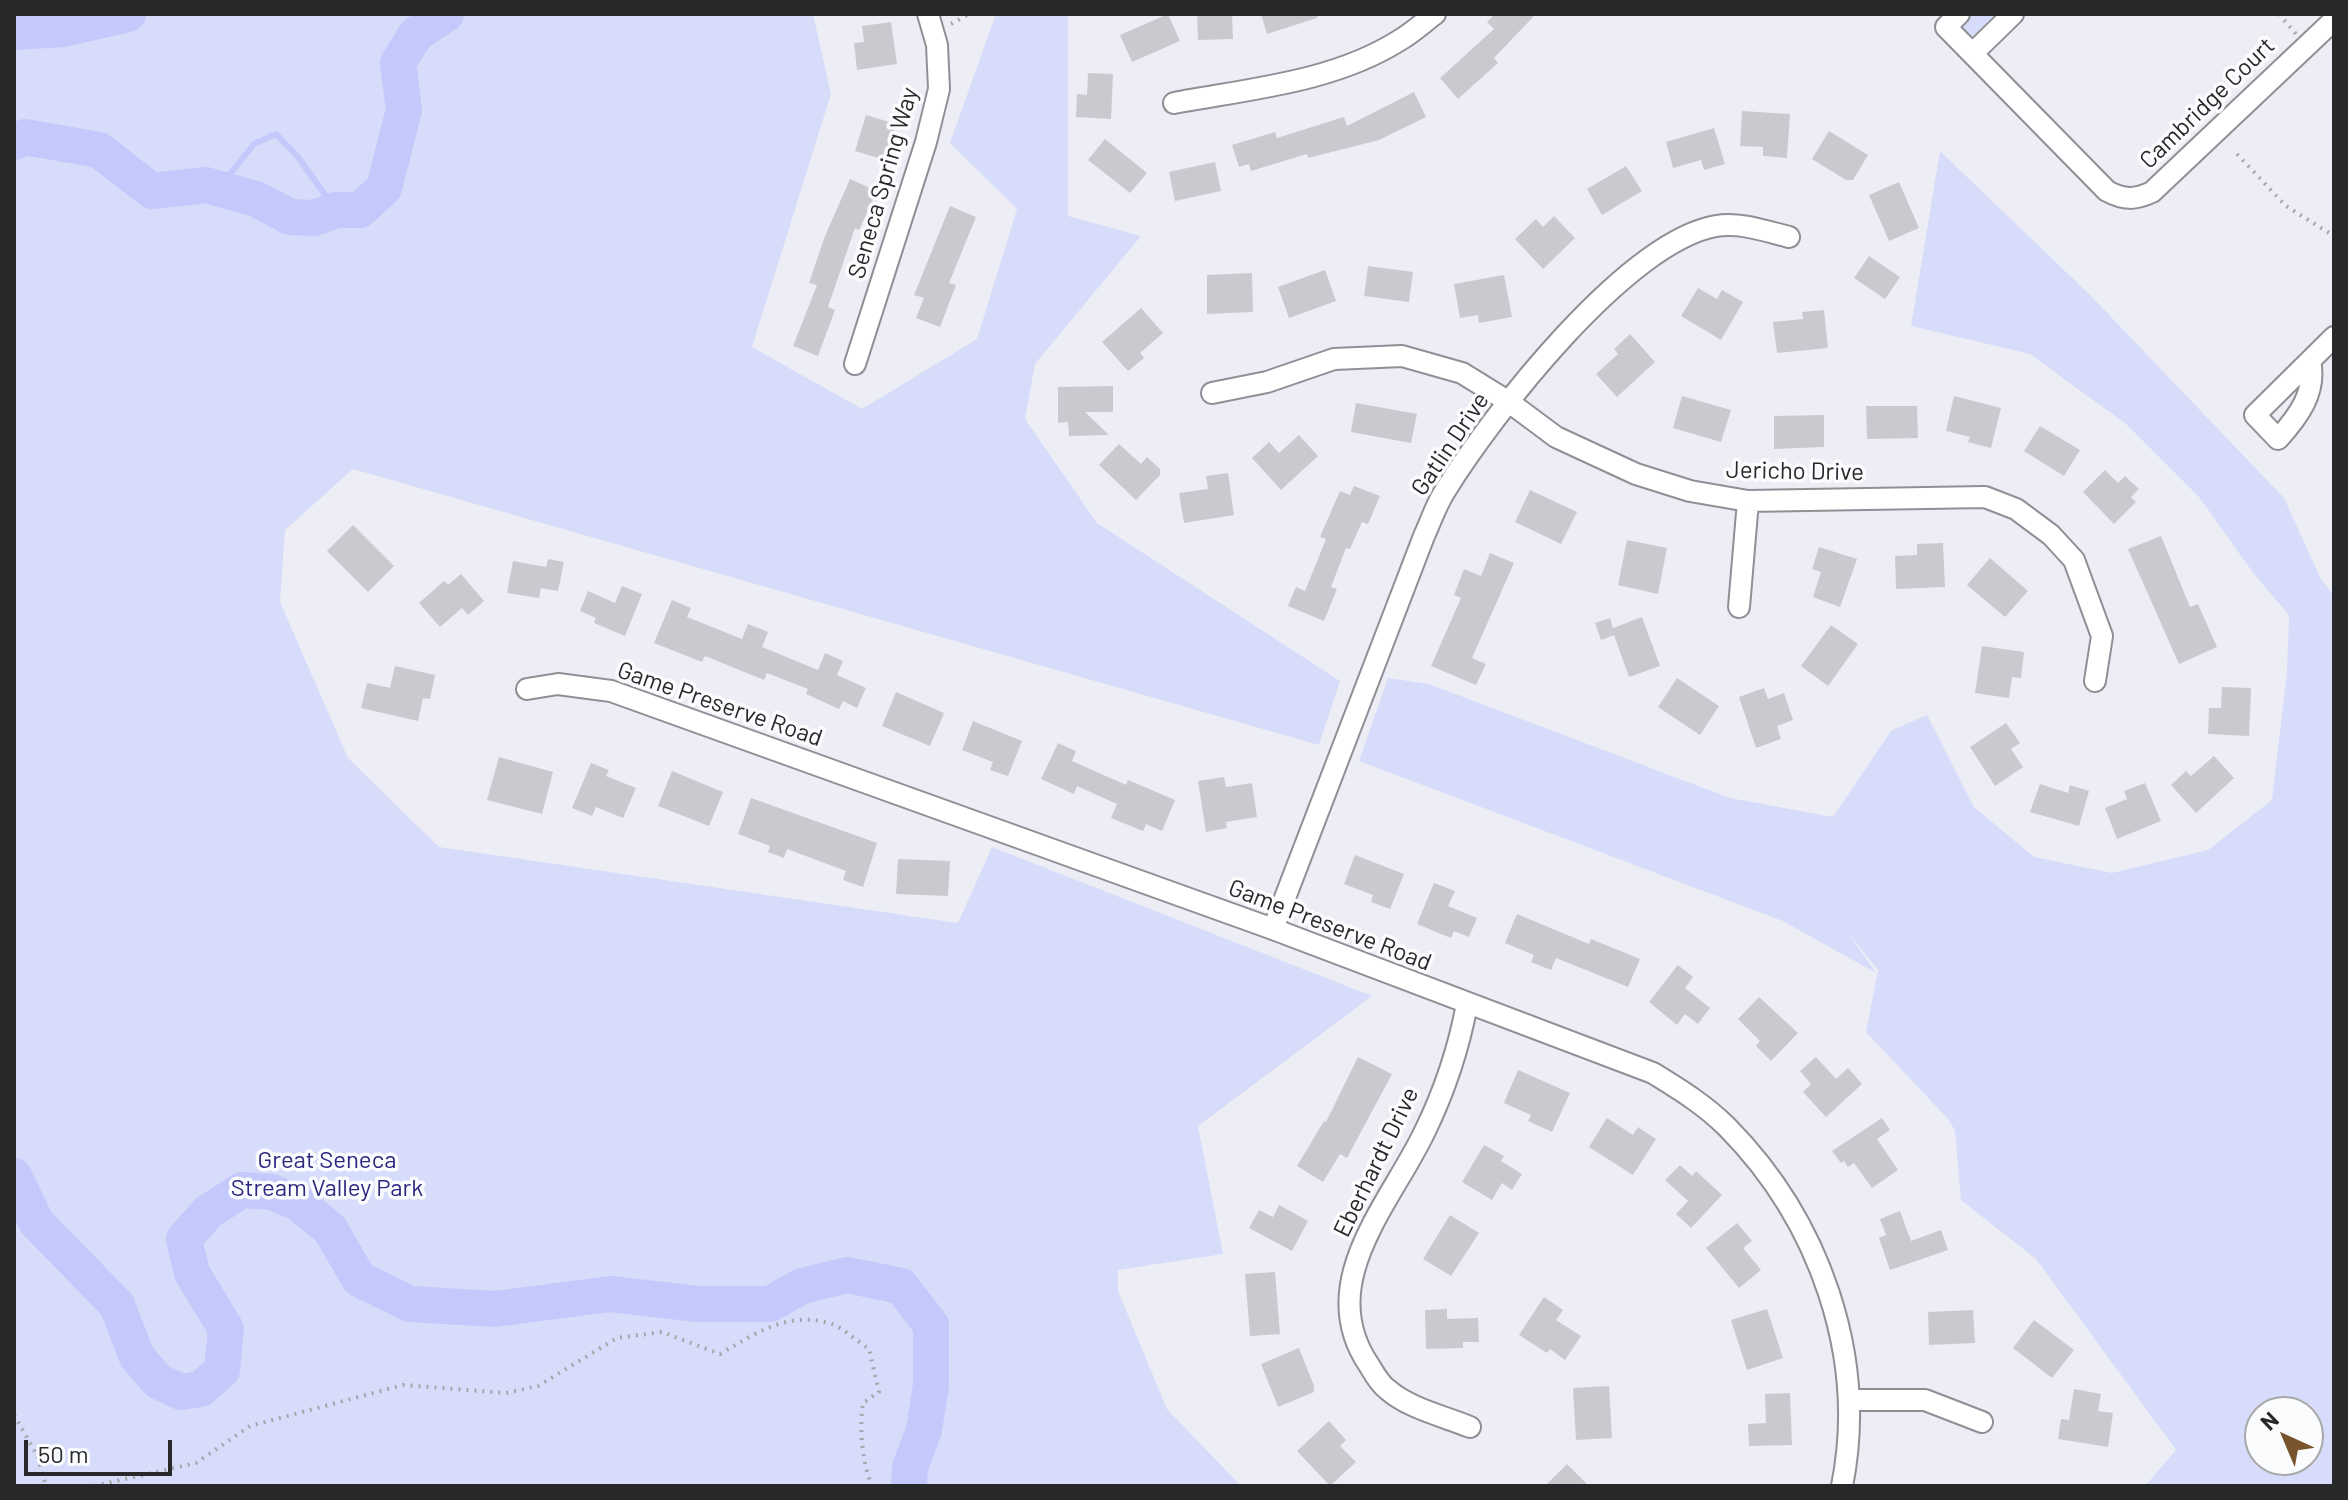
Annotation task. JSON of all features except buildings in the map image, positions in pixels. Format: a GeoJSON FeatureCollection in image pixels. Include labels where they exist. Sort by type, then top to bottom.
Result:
{"type":"FeatureCollection","features":[{"type":"Feature","properties":{"kind":"street","name":"Seneca Spring Way"},"geometry":{"type":"LineString","coordinates":[[855,364],[926,142],[939,89],[937,45],[928,14]]}},
{"type":"Feature","properties":{"kind":"street"},"geometry":{"type":"LineString","coordinates":[[1174,103],[1300,80],[1350,64],[1399,41],[1435,14]]}},
{"type":"Feature","properties":{"kind":"street","name":"Cambridge Court"},"geometry":{"type":"LineString","coordinates":[[1959,14],[1946,27],[2107,191],[2121,199],[2138,199],[2152,192],[2305,44],[2334,20]]}},
{"type":"Feature","properties":{"kind":"street"},"geometry":{"type":"LineString","coordinates":[[1973,53],[2013,14]]}},
{"type":"Feature","properties":{"kind":"street","name":"Gatlin Drive"},"geometry":{"type":"LineString","coordinates":[[1273,929],[1424,536],[1444,493],[1509,402],[1580,318],[1666,245],[1715,226],[1738,225],[1789,237]]}},
{"type":"Feature","properties":{"kind":"street"},"geometry":{"type":"LineString","coordinates":[[2310,361],[2334,337]]}},
{"type":"Feature","properties":{"kind":"street","name":"Jericho Drive"},"geometry":{"type":"LineString","coordinates":[[1212,393],[1267,382],[1334,359],[1402,356],[1462,373],[1509,402],[1556,437],[1636,474],[1690,491],[1748,501],[1985,497],[2016,509],[2051,535],[2074,560],[2102,636],[2095,681]]}},
{"type":"Feature","properties":{"kind":"street"},"geometry":{"type":"LineString","coordinates":[[1739,607],[1748,501]]}},
{"type":"Feature","properties":{"kind":"street","name":"Game Preserve Road"},"geometry":{"type":"LineString","coordinates":[[527,689],[558,684],[611,691],[1273,929],[1653,1073],[1693,1098],[1727,1127],[1777,1188],[1817,1256],[1842,1330],[1849,1400],[1847,1458],[1842,1486]]}},
{"type":"Feature","properties":{"kind":"street","name":"Eberhardt Drive"},"geometry":{"type":"LineString","coordinates":[[1467,1004],[1461,1035],[1425,1130],[1363,1241],[1351,1279],[1351,1325],[1358,1349],[1383,1386],[1396,1396],[1470,1427]]}},
{"type":"Feature","properties":{"kind":"street"},"geometry":{"type":"LineString","coordinates":[[1849,1400],[1925,1400],[1982,1422]]}},
{"type":"Feature","properties":{"kind":"path"},"geometry":{"type":"LineString","coordinates":[[1676,14],[1683,14]]}},
{"type":"Feature","properties":{"kind":"path"},"geometry":{"type":"LineString","coordinates":[[2279,14],[2305,44]]}},
{"type":"Feature","properties":{"kind":"path"},"geometry":{"type":"LineString","coordinates":[[2237,154],[2286,206],[2334,236]]}},
{"type":"Feature","properties":{"kind":"path"},"geometry":{"type":"LineString","coordinates":[[94,1486],[196,1463],[250,1426],[403,1385],[506,1393],[538,1386],[617,1338],[662,1332],[720,1354],[759,1331],[799,1318],[834,1325],[869,1349],[879,1392],[863,1403],[861,1418],[867,1473],[872,1486]]}},
{"type":"Feature","properties":{"kind":"path"},"geometry":{"type":"LineString","coordinates":[[14,1415],[37,1455],[46,1486]]}},
{"type":"Feature","properties":{"kind":"green space","name":"Great Seneca Stream Valley Park"},"geometry":{"type":"Polygon","coordinates":[[[14,14],[813,14],[831,94],[752,347],[862,409],[977,339],[1017,209],[950,143],[996,14],[1068,14],[1068,216],[1141,236],[1035,364],[1025,419],[1097,523],[1340,681],[1319,745],[353,469],[285,530],[280,602],[348,758],[439,847],[958,923],[992,847],[1372,996],[1198,1126],[1223,1254],[1118,1270],[1118,1291],[1167,1409],[1241,1486],[14,1486],[14,14]]]}},
{"type":"Feature","properties":{"kind":"green space"},"geometry":{"type":"Polygon","coordinates":[[[1973,14],[1998,14],[1976,35],[1968,36],[1963,26],[1973,14]]]}},
{"type":"Feature","properties":{"kind":"green space"},"geometry":{"type":"Polygon","coordinates":[[[1940,151],[2090,295],[2284,498],[2320,577],[2334,596],[2334,1486],[2145,1486],[2176,1450],[2036,1259],[1961,1200],[1955,1131],[1949,1120],[1866,1032],[1878,970],[1849,934],[1876,973],[1783,921],[1359,761],[1388,678],[1429,684],[1730,798],[1833,817],[1891,731],[1927,715],[1974,807],[2034,857],[2112,873],[2208,850],[2272,800],[2287,672],[2289,615],[2254,574],[2199,497],[2126,424],[2030,354],[1911,326],[1940,151]]]}},
{"type":"Feature","properties":{"kind":"waterway"},"geometry":{"type":"LineString","coordinates":[[14,32],[64,29],[128,14]]}},
{"type":"Feature","properties":{"kind":"waterway"},"geometry":{"type":"LineString","coordinates":[[14,142],[25,137],[99,150],[152,191],[206,185],[256,199],[290,217],[314,218],[336,210],[360,210],[384,188],[404,110],[398,63],[416,34],[446,14]]}},
{"type":"Feature","properties":{"kind":"waterway"},"geometry":{"type":"LineString","coordinates":[[206,185],[230,174],[254,144],[276,134],[298,157],[336,210]]}},
{"type":"Feature","properties":{"kind":"waterway"},"geometry":{"type":"LineString","coordinates":[[14,1176],[36,1222],[117,1305],[137,1357],[158,1381],[181,1392],[201,1389],[222,1370],[226,1329],[192,1273],[184,1239],[208,1212],[242,1190],[272,1192],[298,1203],[330,1229],[359,1279],[410,1304],[495,1309],[610,1294],[698,1304],[770,1304],[802,1286],[847,1275],[901,1286],[931,1325],[931,1385],[924,1430],[910,1467],[909,1486]]}}]}
